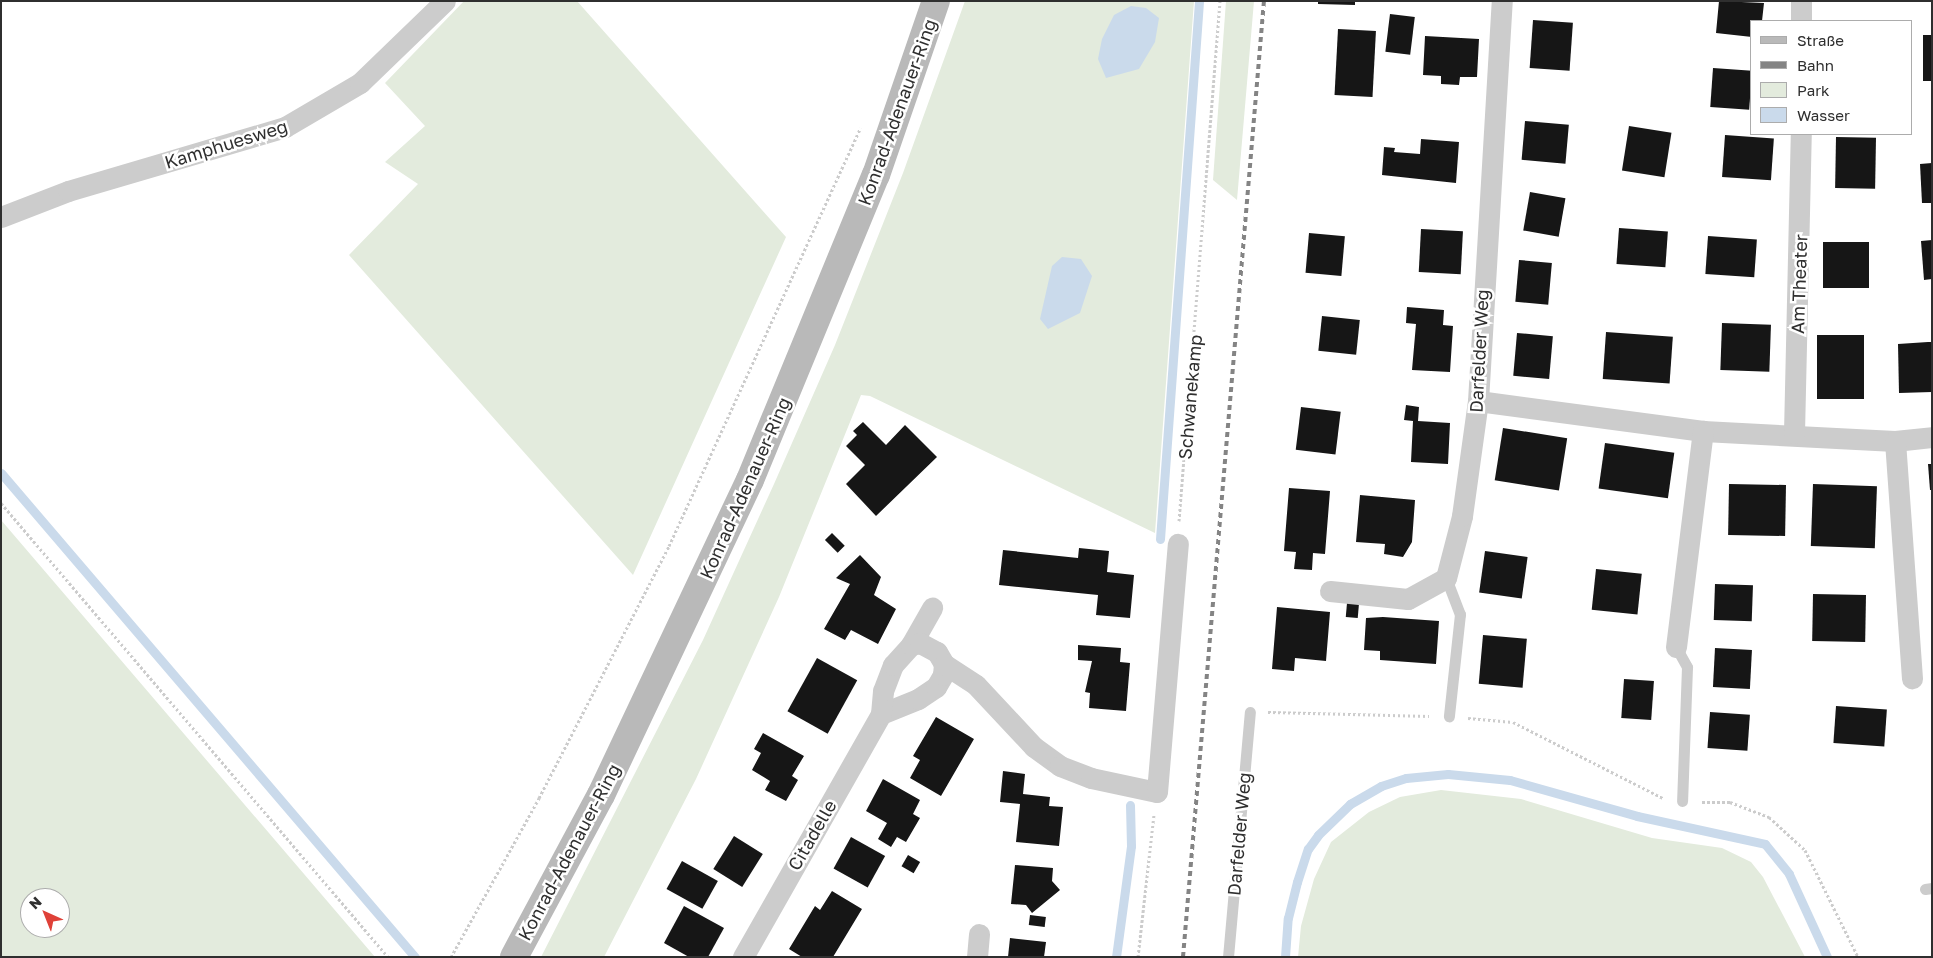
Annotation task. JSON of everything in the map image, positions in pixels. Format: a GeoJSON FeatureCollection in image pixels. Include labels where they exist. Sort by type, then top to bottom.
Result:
{"type":"FeatureCollection","features":[{"type":"Feature","properties":{"kind":"main road","name":"Konrad-Adenauer-Ring"},"geometry":{"type":"LineString","coordinates":[[514,957],[601,795],[750,480],[876,175],[936,1]]}},
{"type":"Feature","properties":{"kind":"street","name":"Kamphuesweg"},"geometry":{"type":"LineString","coordinates":[[1,217],[68,191],[285,127],[360,82],[444,1]]}},
{"type":"Feature","properties":{"kind":"street","name":"Darfelder Weg"},"geometry":{"type":"LineString","coordinates":[[1446,578],[1462,516],[1478,401],[1502,1]]}},
{"type":"Feature","properties":{"kind":"street"},"geometry":{"type":"LineString","coordinates":[[1801,1],[1801,20]]}},
{"type":"Feature","properties":{"kind":"street","name":"Am Theater"},"geometry":{"type":"LineString","coordinates":[[1794,433],[1801,135]]}},
{"type":"Feature","properties":{"kind":"street"},"geometry":{"type":"LineString","coordinates":[[1478,401],[1703,431],[1794,433],[1895,441],[1932,437]]}},
{"type":"Feature","properties":{"kind":"street"},"geometry":{"type":"LineString","coordinates":[[1676,647],[1703,431]]}},
{"type":"Feature","properties":{"kind":"street"},"geometry":{"type":"LineString","coordinates":[[1895,441],[1912,678]]}},
{"type":"Feature","properties":{"kind":"street"},"geometry":{"type":"LineString","coordinates":[[911,645],[928,646],[937,652],[944,664],[976,685],[1034,747],[1060,766],[1091,778],[1157,792],[1178,544]]}},
{"type":"Feature","properties":{"kind":"street"},"geometry":{"type":"LineString","coordinates":[[1330,591],[1408,599],[1446,578]]}},
{"type":"Feature","properties":{"kind":"street","name":"Citadelle"},"geometry":{"type":"LineString","coordinates":[[743,957],[881,714],[883,691],[893,664],[911,645],[932,608]]}},
{"type":"Feature","properties":{"kind":"street"},"geometry":{"type":"LineString","coordinates":[[881,714],[918,699],[936,687],[944,675],[944,664]]}},
{"type":"Feature","properties":{"kind":"street"},"geometry":{"type":"LineString","coordinates":[[977,957],[979,934]]}},
{"type":"Feature","properties":{"kind":"lane"},"geometry":{"type":"LineString","coordinates":[[1446,578],[1460,614],[1449,716]]}},
{"type":"Feature","properties":{"kind":"lane"},"geometry":{"type":"LineString","coordinates":[[1676,647],[1688,667],[1682,801]]}},
{"type":"Feature","properties":{"kind":"lane","name":"Darfelder Weg"},"geometry":{"type":"LineString","coordinates":[[1228,957],[1250,712]]}},
{"type":"Feature","properties":{"kind":"path","name":"Schwanekamp"},"geometry":{"type":"LineString","coordinates":[[1178,544],[1220,1]]}},
{"type":"Feature","properties":{"kind":"path"},"geometry":{"type":"LineString","coordinates":[[451,957],[539,798],[669,546],[862,124]]}},
{"type":"Feature","properties":{"kind":"path"},"geometry":{"type":"LineString","coordinates":[[1,503],[388,957]]}},
{"type":"Feature","properties":{"kind":"path"},"geometry":{"type":"LineString","coordinates":[[1250,712],[1449,716],[1513,722],[1661,798],[1682,801],[1730,802],[1769,817],[1805,850],[1858,957]]}},
{"type":"Feature","properties":{"kind":"path"},"geometry":{"type":"LineString","coordinates":[[1138,957],[1157,792]]}},
{"type":"Feature","properties":{"kind":"green space"},"geometry":{"type":"Polygon","coordinates":[[[464,1],[577,1],[786,237],[633,575],[349,255],[418,184],[385,162],[425,126],[385,83],[464,1]]]}},
{"type":"Feature","properties":{"kind":"green space"},"geometry":{"type":"Polygon","coordinates":[[[965,1],[1194,1],[1155,533],[870,396],[861,395],[779,597],[696,779],[604,957],[541,957],[703,640],[774,484],[835,345],[903,173],[965,1]]]}},
{"type":"Feature","properties":{"kind":"green space"},"geometry":{"type":"Polygon","coordinates":[[[1226,1],[1254,1],[1237,200],[1213,180],[1226,1]]]}},
{"type":"Feature","properties":{"kind":"green space"},"geometry":{"type":"Polygon","coordinates":[[[1,520],[375,957],[1,957],[1,520]]]}},
{"type":"Feature","properties":{"kind":"green space"},"geometry":{"type":"Polygon","coordinates":[[[1441,790],[1521,799],[1652,838],[1722,848],[1751,862],[1763,877],[1805,957],[1298,957],[1301,926],[1314,879],[1331,842],[1369,812],[1400,797],[1441,790]]]}},
{"type":"Feature","properties":{"kind":"water"},"geometry":{"type":"Polygon","coordinates":[[[1131,6],[1146,8],[1159,18],[1155,42],[1139,69],[1106,78],[1098,59],[1102,39],[1114,15],[1131,6]]]}},
{"type":"Feature","properties":{"kind":"water"},"geometry":{"type":"Polygon","coordinates":[[[1062,257],[1081,259],[1092,276],[1080,313],[1048,329],[1040,319],[1052,266],[1062,257]]]}},
{"type":"Feature","properties":{"kind":"building"},"geometry":{"type":"Polygon","coordinates":[[[1318,1],[1355,1],[1355,5],[1318,4],[1318,1]]]}},
{"type":"Feature","properties":{"kind":"building"},"geometry":{"type":"Polygon","coordinates":[[[1719,1],[1764,3],[1762,20],[1750,20],[1750,37],[1716,33],[1719,1]]]}},
{"type":"Feature","properties":{"kind":"building"},"geometry":{"type":"Polygon","coordinates":[[[1390,14],[1415,17],[1410,55],[1385,52],[1390,14]]]}},
{"type":"Feature","properties":{"kind":"building"},"geometry":{"type":"Polygon","coordinates":[[[1533,20],[1573,23],[1570,71],[1530,68],[1533,20]]]}},
{"type":"Feature","properties":{"kind":"building"},"geometry":{"type":"Polygon","coordinates":[[[1338,29],[1376,31],[1372,97],[1335,95],[1338,29]]]}},
{"type":"Feature","properties":{"kind":"building"},"geometry":{"type":"Polygon","coordinates":[[[1923,35],[1932,35],[1932,81],[1923,81],[1923,35]]]}},
{"type":"Feature","properties":{"kind":"building"},"geometry":{"type":"Polygon","coordinates":[[[1425,36],[1479,39],[1477,77],[1460,77],[1459,85],[1441,84],[1441,76],[1423,75],[1425,36]]]}},
{"type":"Feature","properties":{"kind":"building"},"geometry":{"type":"Polygon","coordinates":[[[1713,68],[1750,71],[1749,110],[1710,107],[1713,68]]]}},
{"type":"Feature","properties":{"kind":"building"},"geometry":{"type":"Polygon","coordinates":[[[1525,121],[1569,125],[1565,164],[1522,160],[1525,121]]]}},
{"type":"Feature","properties":{"kind":"building"},"geometry":{"type":"Polygon","coordinates":[[[1629,126],[1671,133],[1664,177],[1622,170],[1629,126]]]}},
{"type":"Feature","properties":{"kind":"building"},"geometry":{"type":"Polygon","coordinates":[[[1725,135],[1774,138],[1771,180],[1722,177],[1725,135]]]}},
{"type":"Feature","properties":{"kind":"building"},"geometry":{"type":"Polygon","coordinates":[[[1836,137],[1876,138],[1875,189],[1835,188],[1836,137]]]}},
{"type":"Feature","properties":{"kind":"building"},"geometry":{"type":"Polygon","coordinates":[[[1421,139],[1459,142],[1456,183],[1382,175],[1384,147],[1395,148],[1394,152],[1420,154],[1421,139]]]}},
{"type":"Feature","properties":{"kind":"building"},"geometry":{"type":"Polygon","coordinates":[[[1932,163],[1932,203],[1922,203],[1920,164],[1932,163]]]}},
{"type":"Feature","properties":{"kind":"building"},"geometry":{"type":"Polygon","coordinates":[[[1530,192],[1565,198],[1559,237],[1523,230],[1530,192]]]}},
{"type":"Feature","properties":{"kind":"building"},"geometry":{"type":"Polygon","coordinates":[[[1619,228],[1668,231],[1665,267],[1616,264],[1619,228]]]}},
{"type":"Feature","properties":{"kind":"building"},"geometry":{"type":"Polygon","coordinates":[[[1421,229],[1463,231],[1461,274],[1419,272],[1421,229]]]}},
{"type":"Feature","properties":{"kind":"building"},"geometry":{"type":"Polygon","coordinates":[[[1309,233],[1345,236],[1341,276],[1306,273],[1309,233]]]}},
{"type":"Feature","properties":{"kind":"building"},"geometry":{"type":"Polygon","coordinates":[[[1708,236],[1757,239],[1754,277],[1705,274],[1708,236]]]}},
{"type":"Feature","properties":{"kind":"building"},"geometry":{"type":"Polygon","coordinates":[[[1932,240],[1932,279],[1924,280],[1921,241],[1932,240]]]}},
{"type":"Feature","properties":{"kind":"building"},"geometry":{"type":"Polygon","coordinates":[[[1823,242],[1869,242],[1869,288],[1823,288],[1823,242]]]}},
{"type":"Feature","properties":{"kind":"building"},"geometry":{"type":"Polygon","coordinates":[[[1519,260],[1552,263],[1548,305],[1515,302],[1519,260]]]}},
{"type":"Feature","properties":{"kind":"building"},"geometry":{"type":"Polygon","coordinates":[[[1407,307],[1444,310],[1443,325],[1453,326],[1450,372],[1412,370],[1416,324],[1406,323],[1407,307]]]}},
{"type":"Feature","properties":{"kind":"building"},"geometry":{"type":"Polygon","coordinates":[[[1322,316],[1360,320],[1356,355],[1318,351],[1322,316]]]}},
{"type":"Feature","properties":{"kind":"building"},"geometry":{"type":"Polygon","coordinates":[[[1722,323],[1771,325],[1769,372],[1720,370],[1722,323]]]}},
{"type":"Feature","properties":{"kind":"building"},"geometry":{"type":"Polygon","coordinates":[[[1606,332],[1673,337],[1670,384],[1603,379],[1606,332]]]}},
{"type":"Feature","properties":{"kind":"building"},"geometry":{"type":"Polygon","coordinates":[[[1517,333],[1553,336],[1549,379],[1513,376],[1517,333]]]}},
{"type":"Feature","properties":{"kind":"building"},"geometry":{"type":"Polygon","coordinates":[[[1817,335],[1864,335],[1864,399],[1817,399],[1817,335]]]}},
{"type":"Feature","properties":{"kind":"building"},"geometry":{"type":"Polygon","coordinates":[[[1932,342],[1932,392],[1899,393],[1898,344],[1932,342]]]}},
{"type":"Feature","properties":{"kind":"building"},"geometry":{"type":"Polygon","coordinates":[[[1406,405],[1419,407],[1418,421],[1450,423],[1448,464],[1411,462],[1413,421],[1404,420],[1406,405]]]}},
{"type":"Feature","properties":{"kind":"building"},"geometry":{"type":"Polygon","coordinates":[[[1301,407],[1341,412],[1335,455],[1296,450],[1301,407]]]}},
{"type":"Feature","properties":{"kind":"building"},"geometry":{"type":"Polygon","coordinates":[[[863,422],[886,445],[905,425],[937,457],[876,516],[846,484],[865,465],[846,446],[857,435],[853,431],[863,422]]]}},
{"type":"Feature","properties":{"kind":"building"},"geometry":{"type":"Polygon","coordinates":[[[1503,428],[1567,438],[1559,491],[1495,480],[1503,428]]]}},
{"type":"Feature","properties":{"kind":"building"},"geometry":{"type":"Polygon","coordinates":[[[1605,443],[1674,453],[1668,498],[1599,489],[1605,443]]]}},
{"type":"Feature","properties":{"kind":"building"},"geometry":{"type":"Polygon","coordinates":[[[1928,464],[1932,464],[1932,490],[1930,490],[1928,464]]]}},
{"type":"Feature","properties":{"kind":"building"},"geometry":{"type":"Polygon","coordinates":[[[1729,484],[1786,485],[1785,536],[1728,535],[1729,484]]]}},
{"type":"Feature","properties":{"kind":"building"},"geometry":{"type":"Polygon","coordinates":[[[1813,484],[1877,486],[1875,548],[1811,546],[1813,484]]]}},
{"type":"Feature","properties":{"kind":"building"},"geometry":{"type":"Polygon","coordinates":[[[1289,488],[1330,491],[1325,554],[1313,553],[1312,570],[1294,569],[1296,552],[1284,551],[1289,488]]]}},
{"type":"Feature","properties":{"kind":"building"},"geometry":{"type":"Polygon","coordinates":[[[1360,495],[1415,500],[1412,542],[1403,557],[1384,554],[1385,544],[1356,542],[1360,495]]]}},
{"type":"Feature","properties":{"kind":"building"},"geometry":{"type":"Polygon","coordinates":[[[832,533],[845,546],[838,553],[825,540],[832,533]]]}},
{"type":"Feature","properties":{"kind":"building"},"geometry":{"type":"Polygon","coordinates":[[[1079,548],[1109,551],[1107,572],[1134,575],[1130,618],[1096,615],[1098,595],[999,585],[1003,550],[1078,558],[1079,548]]]}},
{"type":"Feature","properties":{"kind":"building"},"geometry":{"type":"Polygon","coordinates":[[[1485,551],[1528,557],[1522,599],[1479,593],[1485,551]]]}},
{"type":"Feature","properties":{"kind":"building"},"geometry":{"type":"Polygon","coordinates":[[[860,555],[881,577],[874,595],[896,609],[878,644],[851,630],[845,640],[824,629],[850,584],[836,578],[860,555]]]}},
{"type":"Feature","properties":{"kind":"building"},"geometry":{"type":"Polygon","coordinates":[[[1596,569],[1642,574],[1637,615],[1592,610],[1596,569]]]}},
{"type":"Feature","properties":{"kind":"building"},"geometry":{"type":"Polygon","coordinates":[[[1715,584],[1753,585],[1752,621],[1714,620],[1715,584]]]}},
{"type":"Feature","properties":{"kind":"building"},"geometry":{"type":"Polygon","coordinates":[[[1813,594],[1866,595],[1865,642],[1812,641],[1813,594]]]}},
{"type":"Feature","properties":{"kind":"building"},"geometry":{"type":"Polygon","coordinates":[[[1347,603],[1359,604],[1358,618],[1346,617],[1347,603]]]}},
{"type":"Feature","properties":{"kind":"building"},"geometry":{"type":"Polygon","coordinates":[[[1277,607],[1330,612],[1326,661],[1295,658],[1294,671],[1272,669],[1277,607]]]}},
{"type":"Feature","properties":{"kind":"building"},"geometry":{"type":"Polygon","coordinates":[[[1383,617],[1439,621],[1436,664],[1380,660],[1380,651],[1364,650],[1366,618],[1383,617]]]}},
{"type":"Feature","properties":{"kind":"building"},"geometry":{"type":"Polygon","coordinates":[[[1483,635],[1527,639],[1523,688],[1479,684],[1483,635]]]}},
{"type":"Feature","properties":{"kind":"building"},"geometry":{"type":"Polygon","coordinates":[[[1078,645],[1121,648],[1120,662],[1130,663],[1126,711],[1089,708],[1090,693],[1085,692],[1092,661],[1078,660],[1078,645]]]}},
{"type":"Feature","properties":{"kind":"building"},"geometry":{"type":"Polygon","coordinates":[[[1715,648],[1752,650],[1750,689],[1713,687],[1715,648]]]}},
{"type":"Feature","properties":{"kind":"building"},"geometry":{"type":"Polygon","coordinates":[[[817,658],[857,680],[828,734],[787,711],[817,658]]]}},
{"type":"Feature","properties":{"kind":"building"},"geometry":{"type":"Polygon","coordinates":[[[1624,679],[1654,681],[1651,720],[1621,718],[1624,679]]]}},
{"type":"Feature","properties":{"kind":"building"},"geometry":{"type":"Polygon","coordinates":[[[1836,706],[1887,710],[1884,746],[1833,743],[1836,706]]]}},
{"type":"Feature","properties":{"kind":"building"},"geometry":{"type":"Polygon","coordinates":[[[1710,712],[1750,715],[1747,751],[1707,748],[1710,712]]]}},
{"type":"Feature","properties":{"kind":"building"},"geometry":{"type":"Polygon","coordinates":[[[936,717],[974,739],[941,796],[910,778],[920,760],[913,756],[936,717]]]}},
{"type":"Feature","properties":{"kind":"building"},"geometry":{"type":"Polygon","coordinates":[[[763,733],[804,756],[792,776],[798,780],[786,801],[765,790],[770,781],[752,770],[761,753],[754,749],[763,733]]]}},
{"type":"Feature","properties":{"kind":"building"},"geometry":{"type":"Polygon","coordinates":[[[1003,771],[1025,774],[1023,794],[1050,797],[1049,806],[1063,807],[1059,846],[1016,842],[1020,804],[1000,802],[1003,771]]]}},
{"type":"Feature","properties":{"kind":"building"},"geometry":{"type":"Polygon","coordinates":[[[883,779],[920,800],[913,814],[920,818],[906,842],[897,837],[891,847],[878,839],[887,823],[866,811],[883,779]]]}},
{"type":"Feature","properties":{"kind":"building"},"geometry":{"type":"Polygon","coordinates":[[[734,836],[763,854],[742,887],[713,869],[734,836]]]}},
{"type":"Feature","properties":{"kind":"building"},"geometry":{"type":"Polygon","coordinates":[[[851,837],[885,856],[868,887],[834,868],[851,837]]]}},
{"type":"Feature","properties":{"kind":"building"},"geometry":{"type":"Polygon","coordinates":[[[908,855],[920,862],[914,873],[902,866],[908,855]]]}},
{"type":"Feature","properties":{"kind":"building"},"geometry":{"type":"Polygon","coordinates":[[[682,861],[718,881],[702,909],[666,889],[682,861]]]}},
{"type":"Feature","properties":{"kind":"building"},"geometry":{"type":"Polygon","coordinates":[[[1015,865],[1053,868],[1052,881],[1060,890],[1032,913],[1026,905],[1011,904],[1015,865]]]}},
{"type":"Feature","properties":{"kind":"building"},"geometry":{"type":"Polygon","coordinates":[[[832,891],[862,909],[833,957],[802,957],[789,949],[815,906],[820,910],[832,891]]]}},
{"type":"Feature","properties":{"kind":"building"},"geometry":{"type":"Polygon","coordinates":[[[684,906],[724,928],[708,957],[689,957],[664,943],[684,906]]]}},
{"type":"Feature","properties":{"kind":"building"},"geometry":{"type":"Polygon","coordinates":[[[1030,915],[1046,917],[1045,927],[1029,925],[1030,915]]]}},
{"type":"Feature","properties":{"kind":"building"},"geometry":{"type":"Polygon","coordinates":[[[1010,938],[1046,942],[1044,957],[1008,957],[1010,938]]]}},
{"type":"Feature","properties":{"kind":"waterway"},"geometry":{"type":"LineString","coordinates":[[1160,539],[1199,1]]}},
{"type":"Feature","properties":{"kind":"waterway"},"geometry":{"type":"LineString","coordinates":[[1,473],[415,957]]}},
{"type":"Feature","properties":{"kind":"waterway"},"geometry":{"type":"LineString","coordinates":[[1285,957],[1288,918],[1297,882],[1308,849],[1318,835],[1350,804],[1381,786],[1406,778],[1448,774],[1510,780],[1637,816],[1765,844],[1789,874],[1827,957]]}},
{"type":"Feature","properties":{"kind":"waterway"},"geometry":{"type":"LineString","coordinates":[[1116,957],[1131,846],[1130,805]]}},
{"type":"Feature","properties":{"kind":"railway"},"geometry":{"type":"LineString","coordinates":[[1183,957],[1264,1]]}}]}
